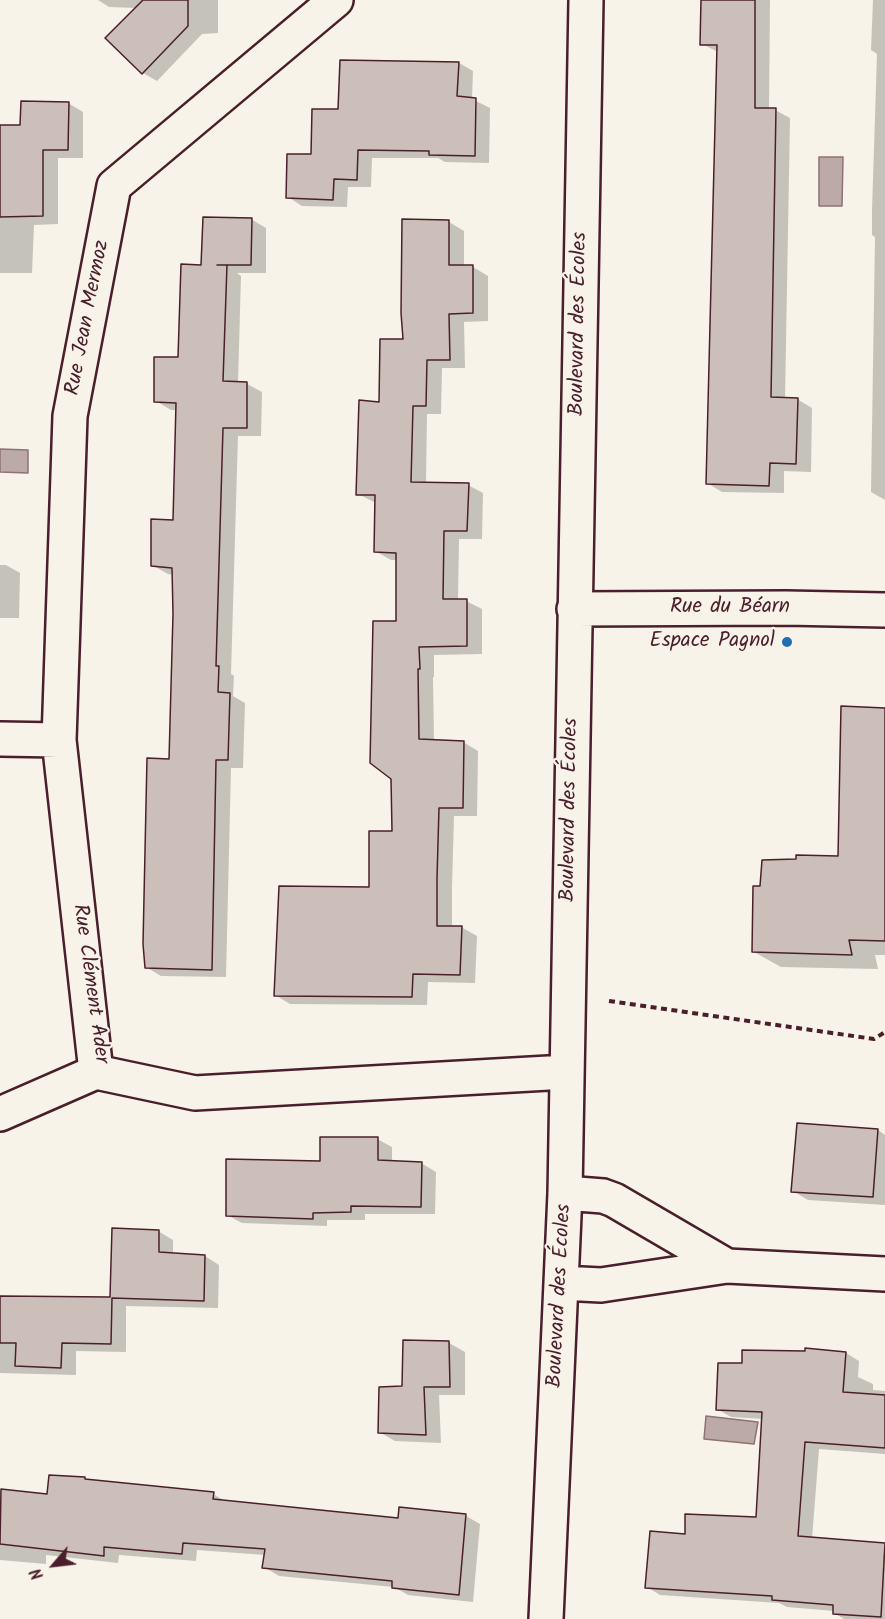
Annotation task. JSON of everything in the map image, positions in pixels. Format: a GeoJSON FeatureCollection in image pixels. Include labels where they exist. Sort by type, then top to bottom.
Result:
{"type":"FeatureCollection","features":[{"type":"Feature","properties":{"kind":"street","name":"Rue Jean Mermoz"},"geometry":{"type":"LineString","coordinates":[[59,740],[70,416],[114,186],[336,0]]}},
{"type":"Feature","properties":{"kind":"street","name":"Boulevard des Écoles"},"geometry":{"type":"LineString","coordinates":[[546,1619],[565,1193],[586,0]]}},
{"type":"Feature","properties":{"kind":"street","name":"Rue du Béarn"},"geometry":{"type":"LineString","coordinates":[[574,609],[885,610]]}},
{"type":"Feature","properties":{"kind":"street"},"geometry":{"type":"LineString","coordinates":[[0,739],[59,740]]}},
{"type":"Feature","properties":{"kind":"street","name":"Rue Clément Ader"},"geometry":{"type":"LineString","coordinates":[[59,740],[96,1072],[195,1093],[566,1072]]}},
{"type":"Feature","properties":{"kind":"street"},"geometry":{"type":"LineString","coordinates":[[0,1114],[96,1072]]}},
{"type":"Feature","properties":{"kind":"street"},"geometry":{"type":"LineString","coordinates":[[565,1193],[603,1196],[614,1200],[727,1266]]}},
{"type":"Feature","properties":{"kind":"street"},"geometry":{"type":"LineString","coordinates":[[561,1283],[601,1285],[727,1266],[885,1274]]}},
{"type":"Feature","properties":{"kind":"path"},"geometry":{"type":"LineString","coordinates":[[609,1001],[874,1039],[885,1032]]}},
{"type":"Feature","properties":{"kind":"shaded area"},"geometry":{"type":"Polygon","coordinates":[[[819,157],[843,157],[842,206],[819,206],[819,157]]]}},
{"type":"Feature","properties":{"kind":"shaded area"},"geometry":{"type":"Polygon","coordinates":[[[0,449],[28,450],[28,473],[0,472],[0,449]]]}},
{"type":"Feature","properties":{"kind":"shaded area"},"geometry":{"type":"Polygon","coordinates":[[[706,1416],[758,1422],[754,1444],[704,1439],[706,1416]]]}},
{"type":"Feature","properties":{"kind":"building"},"geometry":{"type":"Polygon","coordinates":[[[143,0],[188,0],[188,26],[142,74],[105,38],[143,0]]]}},
{"type":"Feature","properties":{"kind":"building"},"geometry":{"type":"Polygon","coordinates":[[[701,0],[755,0],[755,108],[776,108],[771,397],[798,398],[796,464],[770,463],[769,486],[706,484],[717,45],[700,45],[701,0]]]}},
{"type":"Feature","properties":{"kind":"building"},"geometry":{"type":"Polygon","coordinates":[[[340,60],[459,62],[457,96],[476,98],[475,156],[429,155],[429,151],[358,150],[357,180],[334,179],[333,200],[286,198],[287,154],[311,154],[312,109],[338,109],[340,60]]]}},
{"type":"Feature","properties":{"kind":"building"},"geometry":{"type":"Polygon","coordinates":[[[21,101],[69,102],[68,150],[43,150],[43,216],[0,217],[0,125],[20,125],[21,101]]]}},
{"type":"Feature","properties":{"kind":"building"},"geometry":{"type":"Polygon","coordinates":[[[203,217],[252,218],[251,265],[227,265],[223,381],[247,382],[247,428],[223,428],[216,666],[219,666],[218,692],[230,693],[228,760],[216,760],[212,970],[145,968],[143,944],[147,758],[169,759],[173,614],[172,568],[151,566],[151,519],[173,520],[176,403],[154,402],[154,357],[178,357],[181,264],[201,265],[203,217]]]}},
{"type":"Feature","properties":{"kind":"building"},"geometry":{"type":"Polygon","coordinates":[[[402,219],[449,220],[449,265],[473,265],[473,313],[449,314],[450,360],[427,360],[426,406],[413,406],[411,482],[469,483],[467,531],[444,531],[443,599],[467,599],[467,646],[419,647],[420,669],[418,669],[419,739],[464,741],[463,808],[439,808],[437,878],[437,926],[462,926],[460,975],[413,974],[412,997],[274,996],[279,886],[369,887],[369,831],[392,831],[391,779],[370,763],[373,621],[396,621],[396,553],[374,552],[375,495],[356,495],[359,400],[379,402],[380,339],[403,339],[402,219]]]}},
{"type":"Feature","properties":{"kind":"building"},"geometry":{"type":"Polygon","coordinates":[[[841,706],[885,708],[885,941],[849,940],[852,955],[752,952],[753,886],[760,886],[762,860],[796,859],[796,855],[838,856],[841,706]]]}},
{"type":"Feature","properties":{"kind":"building"},"geometry":{"type":"Polygon","coordinates":[[[797,1123],[878,1129],[873,1197],[791,1192],[797,1123]]]}},
{"type":"Feature","properties":{"kind":"building"},"geometry":{"type":"Polygon","coordinates":[[[320,1137],[378,1137],[378,1160],[422,1162],[421,1207],[351,1206],[351,1212],[313,1213],[313,1219],[226,1216],[226,1159],[320,1161],[320,1137]]]}},
{"type":"Feature","properties":{"kind":"building"},"geometry":{"type":"Polygon","coordinates":[[[112,1228],[159,1230],[159,1252],[205,1255],[204,1301],[112,1298],[111,1344],[62,1343],[61,1368],[15,1366],[16,1343],[0,1343],[0,1296],[110,1297],[112,1228]]]}},
{"type":"Feature","properties":{"kind":"building"},"geometry":{"type":"Polygon","coordinates":[[[403,1340],[449,1341],[450,1387],[424,1387],[426,1435],[378,1433],[379,1387],[402,1386],[403,1340]]]}},
{"type":"Feature","properties":{"kind":"building"},"geometry":{"type":"Polygon","coordinates":[[[805,1348],[846,1352],[843,1392],[885,1395],[885,1448],[805,1442],[798,1536],[885,1543],[881,1617],[833,1614],[833,1605],[772,1600],[772,1596],[645,1588],[650,1531],[685,1534],[685,1514],[756,1517],[762,1412],[716,1410],[718,1363],[742,1363],[742,1350],[805,1351],[805,1348]]]}},
{"type":"Feature","properties":{"kind":"building"},"geometry":{"type":"Polygon","coordinates":[[[49,1475],[214,1492],[213,1499],[398,1518],[399,1507],[466,1514],[459,1595],[392,1588],[392,1581],[262,1568],[265,1549],[183,1543],[182,1554],[104,1547],[104,1556],[0,1544],[1,1489],[47,1494],[49,1475]]]}},
{"type":"Feature","properties":{"kind":"place","name":"Espace Pagnol"},"geometry":{"type":"Point","coordinates":[787,642]}}]}
